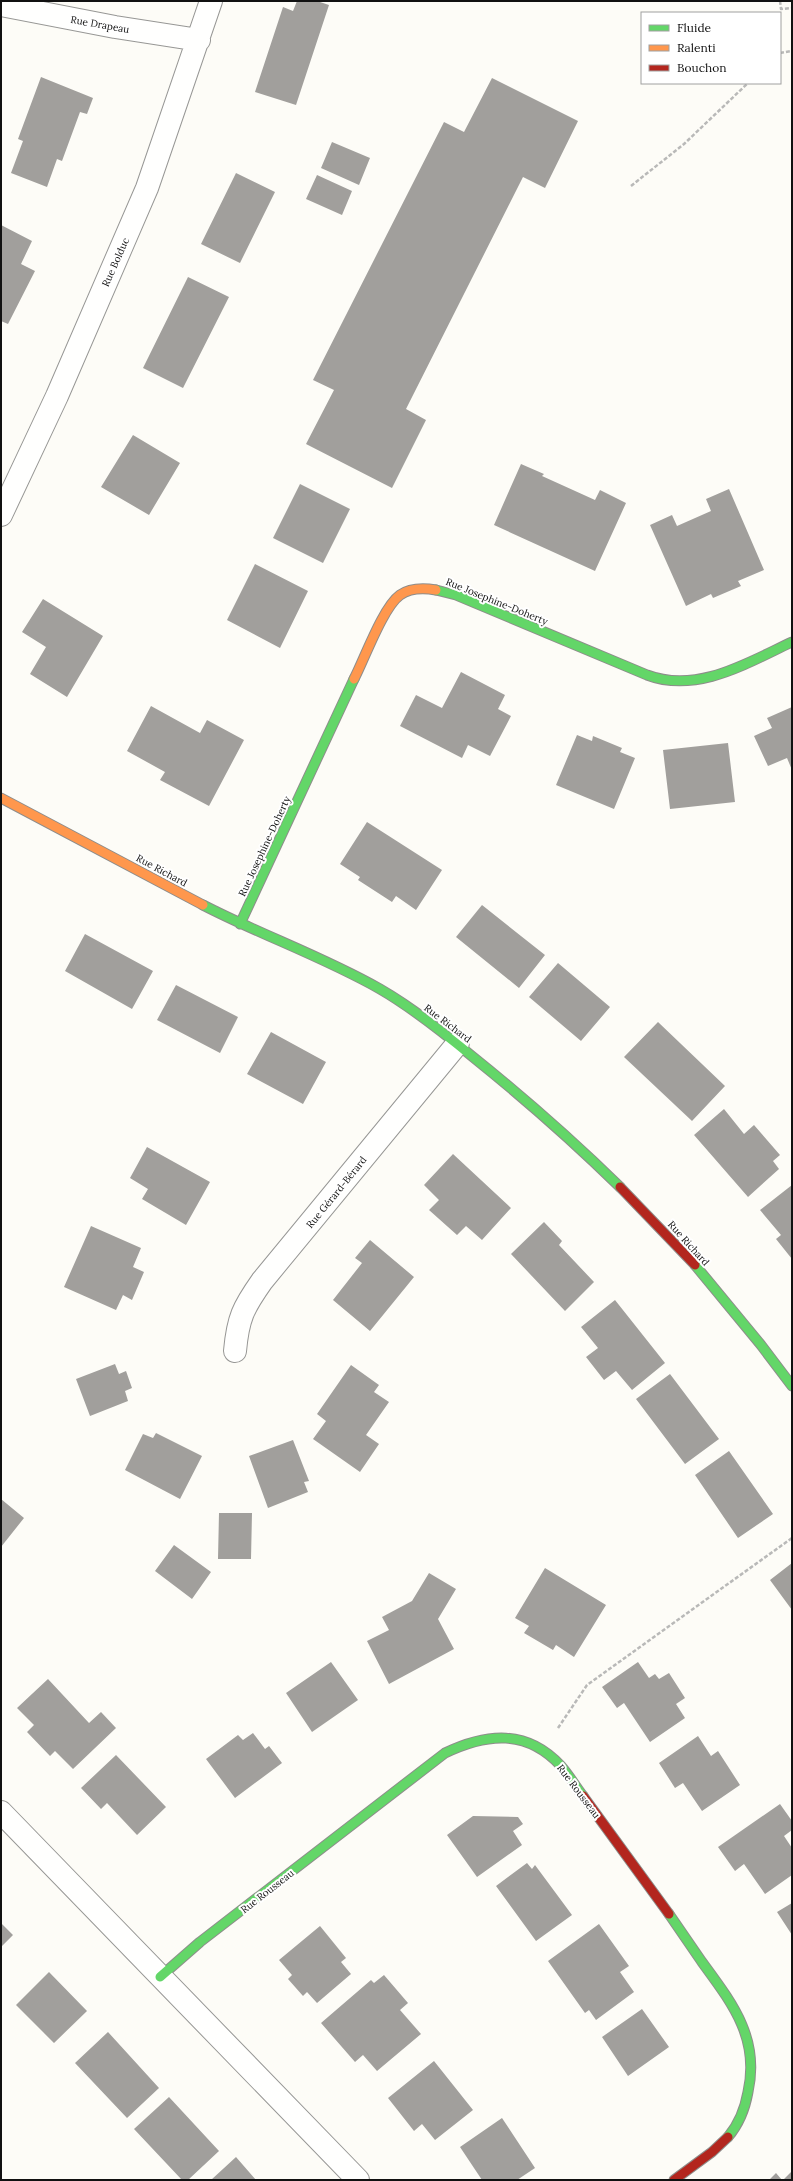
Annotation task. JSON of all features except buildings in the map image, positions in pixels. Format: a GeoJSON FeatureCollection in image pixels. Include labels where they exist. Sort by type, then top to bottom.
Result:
{"type":"FeatureCollection","features":[{"type":"Feature","properties":{"kind":"street","name":"Rue Bolduc"},"geometry":{"type":"LineString","coordinates":[[1,515],[60,389],[147,188],[199,40],[211,1]]}},
{"type":"Feature","properties":{"kind":"street","name":"Rue Drapeau"},"geometry":{"type":"LineString","coordinates":[[1,6],[115,27],[199,40]]}},
{"type":"Feature","properties":{"kind":"street","name":"Rue Josephine-Doherty"},"geometry":{"type":"LineString","coordinates":[[240,924],[386,612],[399,596],[416,589],[436,589],[456,595],[647,675],[672,682],[696,680],[725,671],[792,642]]}},
{"type":"Feature","properties":{"kind":"street","name":"Rue Richard"},"geometry":{"type":"LineString","coordinates":[[1,798],[240,924],[380,989],[458,1043],[556,1125],[655,1222],[713,1286],[772,1358],[792,1386]]}},
{"type":"Feature","properties":{"kind":"street","name":"Rue Gérard-Bérard"},"geometry":{"type":"LineString","coordinates":[[235,1351],[238,1324],[248,1301],[458,1043]]}},
{"type":"Feature","properties":{"kind":"street","name":"Rue Rousseau"},"geometry":{"type":"LineString","coordinates":[[160,1977],[200,1942],[445,1752],[466,1741],[489,1736],[508,1737],[544,1751],[561,1766],[651,1888],[736,2011],[749,2040],[751,2064],[748,2093],[740,2118],[723,2142],[708,2156],[674,2180]]}},
{"type":"Feature","properties":{"kind":"street"},"geometry":{"type":"LineString","coordinates":[[1,1812],[358,2180]]}},
{"type":"Feature","properties":{"kind":"path"},"geometry":{"type":"LineString","coordinates":[[780,1],[781,9],[792,8]]}},
{"type":"Feature","properties":{"kind":"path"},"geometry":{"type":"LineString","coordinates":[[781,53],[792,51]]}},
{"type":"Feature","properties":{"kind":"path"},"geometry":{"type":"LineString","coordinates":[[631,186],[684,144],[747,84]]}},
{"type":"Feature","properties":{"kind":"path"},"geometry":{"type":"LineString","coordinates":[[544,1751],[569,1709],[587,1685],[792,1538]]}},
{"type":"Feature","properties":{"kind":"traffic: fast"},"geometry":{"type":"LineString","coordinates":[[436,590],[456,595],[647,675],[666,680],[684,681],[721,674],[740,667],[792,642]]}},
{"type":"Feature","properties":{"kind":"traffic: fast"},"geometry":{"type":"LineString","coordinates":[[240,924],[354,679]]}},
{"type":"Feature","properties":{"kind":"traffic: fast"},"geometry":{"type":"LineString","coordinates":[[203,905],[359,977],[404,1004],[440,1030],[511,1088],[566,1136],[620,1187]]}},
{"type":"Feature","properties":{"kind":"traffic: fast"},"geometry":{"type":"LineString","coordinates":[[695,1265],[761,1345],[792,1386]]}},
{"type":"Feature","properties":{"kind":"traffic: fast"},"geometry":{"type":"LineString","coordinates":[[160,1977],[200,1942],[445,1753],[461,1746],[476,1741],[491,1739],[506,1738],[520,1740],[548,1754],[567,1773],[583,1796]]}},
{"type":"Feature","properties":{"kind":"traffic: fast"},"geometry":{"type":"LineString","coordinates":[[669,1914],[724,1992],[741,2022],[747,2038],[751,2073],[748,2092],[741,2116],[728,2137]]}},
{"type":"Feature","properties":{"kind":"traffic: slow"},"geometry":{"type":"LineString","coordinates":[[354,679],[374,634],[394,601],[400,595],[408,591],[422,589],[436,590]]}},
{"type":"Feature","properties":{"kind":"traffic: slow"},"geometry":{"type":"LineString","coordinates":[[1,798],[203,905]]}},
{"type":"Feature","properties":{"kind":"traffic: jam"},"geometry":{"type":"LineString","coordinates":[[620,1187],[695,1265]]}},
{"type":"Feature","properties":{"kind":"traffic: jam"},"geometry":{"type":"LineString","coordinates":[[583,1796],[669,1914]]}},
{"type":"Feature","properties":{"kind":"traffic: jam"},"geometry":{"type":"LineString","coordinates":[[674,2180],[712,2152],[728,2137]]}}]}
